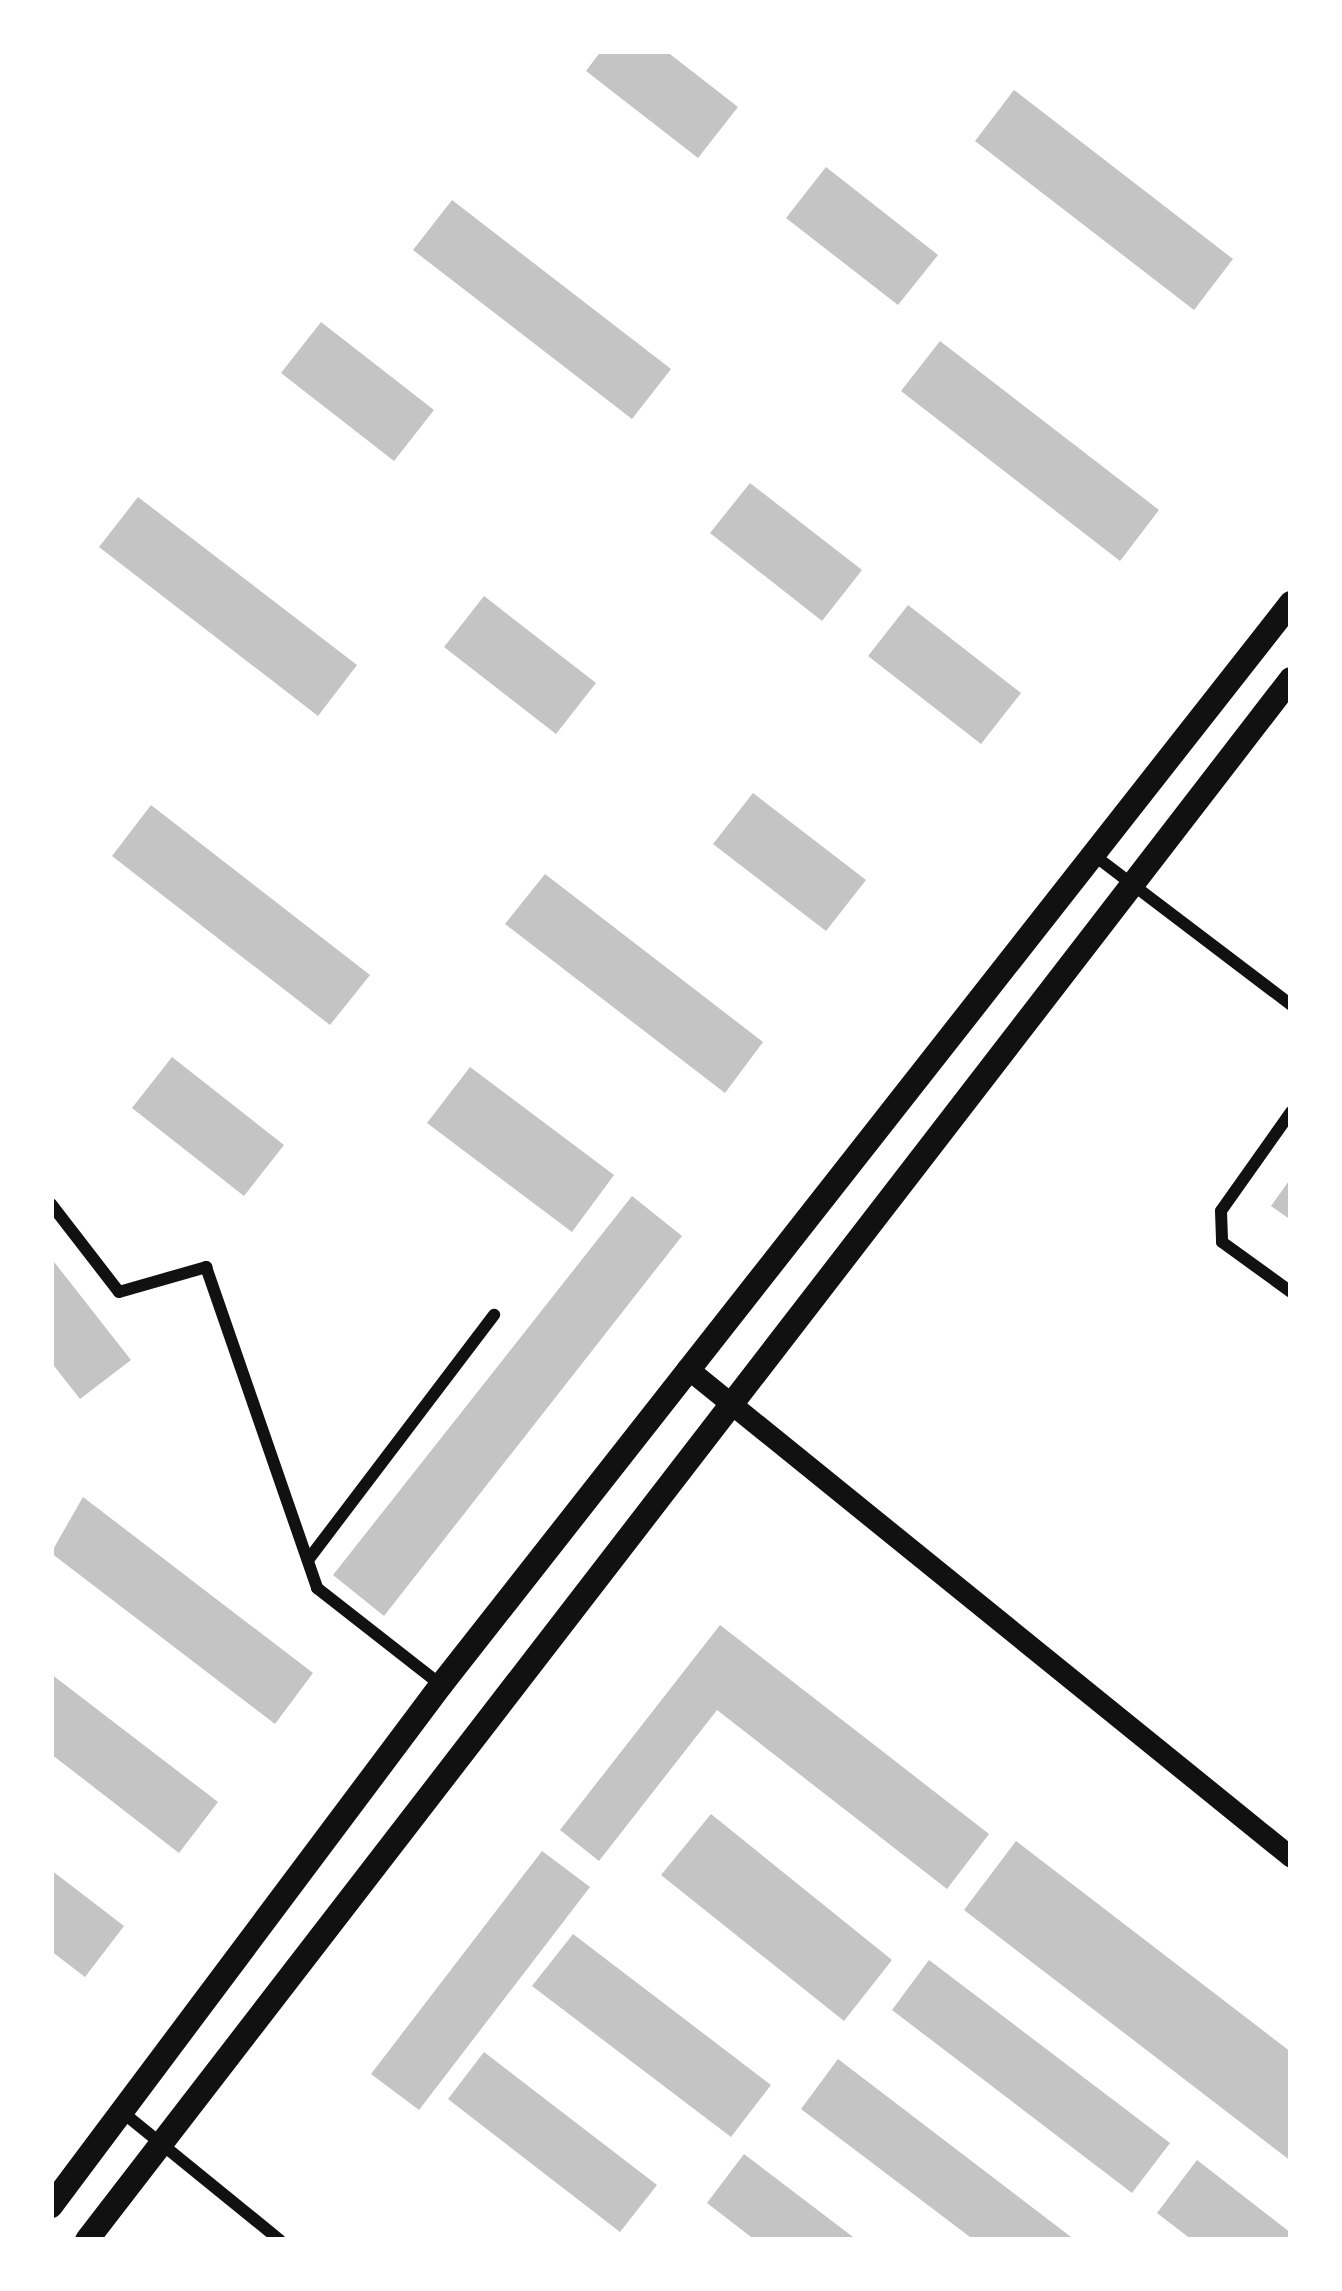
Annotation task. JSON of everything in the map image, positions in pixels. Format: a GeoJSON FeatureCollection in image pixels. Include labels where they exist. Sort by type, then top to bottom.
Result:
{"type":"FeatureCollection","features":[{"type":"Feature","properties":{"kind":"main road"},"geometry":{"type":"LineString","coordinates":[[51,2206],[441,1685],[686,1368],[1291,603]]}},
{"type":"Feature","properties":{"kind":"main road"},"geometry":{"type":"LineString","coordinates":[[87,2240],[725,1400],[1291,679]]}},
{"type":"Feature","properties":{"kind":"street"},"geometry":{"type":"LineString","coordinates":[[1095,856],[1291,1006]]}},
{"type":"Feature","properties":{"kind":"street"},"geometry":{"type":"LineString","coordinates":[[1291,1112],[1221,1211],[1222,1242],[1291,1292]]}},
{"type":"Feature","properties":{"kind":"street"},"geometry":{"type":"LineString","coordinates":[[51,1204],[119,1292],[206,1267],[317,1588],[441,1685]]}},
{"type":"Feature","properties":{"kind":"street"},"geometry":{"type":"LineString","coordinates":[[308,1560],[494,1316]]}},
{"type":"Feature","properties":{"kind":"street"},"geometry":{"type":"LineString","coordinates":[[686,1368],[1291,1857]]}},
{"type":"Feature","properties":{"kind":"street"},"geometry":{"type":"LineString","coordinates":[[120,2110],[280,2240]]}},
{"type":"Feature","properties":{"kind":"building"},"geometry":{"type":"Polygon","coordinates":[[[601,51],[666,51],[738,107],[698,158],[586,71],[601,51]]]}},
{"type":"Feature","properties":{"kind":"building"},"geometry":{"type":"Polygon","coordinates":[[[1014,90],[1233,259],[1194,310],[975,141],[1014,90]]]}},
{"type":"Feature","properties":{"kind":"building"},"geometry":{"type":"Polygon","coordinates":[[[826,167],[938,255],[898,305],[786,218],[826,167]]]}},
{"type":"Feature","properties":{"kind":"building"},"geometry":{"type":"Polygon","coordinates":[[[452,200],[671,369],[632,419],[413,250],[452,200]]]}},
{"type":"Feature","properties":{"kind":"building"},"geometry":{"type":"Polygon","coordinates":[[[321,322],[434,410],[394,461],[281,373],[321,322]]]}},
{"type":"Feature","properties":{"kind":"building"},"geometry":{"type":"Polygon","coordinates":[[[940,341],[1159,510],[1120,561],[901,391],[940,341]]]}},
{"type":"Feature","properties":{"kind":"building"},"geometry":{"type":"Polygon","coordinates":[[[750,483],[862,570],[822,621],[710,533],[750,483]]]}},
{"type":"Feature","properties":{"kind":"building"},"geometry":{"type":"Polygon","coordinates":[[[138,497],[357,665],[318,716],[99,547],[138,497]]]}},
{"type":"Feature","properties":{"kind":"building"},"geometry":{"type":"Polygon","coordinates":[[[484,596],[596,683],[556,734],[444,647],[484,596]]]}},
{"type":"Feature","properties":{"kind":"building"},"geometry":{"type":"Polygon","coordinates":[[[908,605],[1021,693],[981,744],[868,656],[908,605]]]}},
{"type":"Feature","properties":{"kind":"building"},"geometry":{"type":"Polygon","coordinates":[[[753,793],[866,880],[826,931],[713,844],[753,793]]]}},
{"type":"Feature","properties":{"kind":"building"},"geometry":{"type":"Polygon","coordinates":[[[151,805],[370,975],[330,1025],[112,856],[151,805]]]}},
{"type":"Feature","properties":{"kind":"building"},"geometry":{"type":"Polygon","coordinates":[[[545,874],[763,1042],[725,1093],[505,924],[545,874]]]}},
{"type":"Feature","properties":{"kind":"building"},"geometry":{"type":"Polygon","coordinates":[[[172,1057],[284,1145],[244,1196],[132,1108],[172,1057]]]}},
{"type":"Feature","properties":{"kind":"building"},"geometry":{"type":"Polygon","coordinates":[[[470,1067],[614,1175],[572,1232],[427,1123],[470,1067]]]}},
{"type":"Feature","properties":{"kind":"building"},"geometry":{"type":"Polygon","coordinates":[[[1291,1178],[1291,1220],[1271,1206],[1291,1178]]]}},
{"type":"Feature","properties":{"kind":"building"},"geometry":{"type":"Polygon","coordinates":[[[632,1196],[682,1236],[384,1616],[333,1575],[632,1196]]]}},
{"type":"Feature","properties":{"kind":"building"},"geometry":{"type":"Polygon","coordinates":[[[51,1258],[131,1360],[80,1399],[51,1362],[51,1258]]]}},
{"type":"Feature","properties":{"kind":"building"},"geometry":{"type":"Polygon","coordinates":[[[83,1497],[313,1673],[275,1724],[51,1553],[83,1497]]]}},
{"type":"Feature","properties":{"kind":"building"},"geometry":{"type":"Polygon","coordinates":[[[720,1625],[989,1834],[947,1889],[717,1710],[599,1861],[560,1830],[720,1625]]]}},
{"type":"Feature","properties":{"kind":"building"},"geometry":{"type":"Polygon","coordinates":[[[51,1674],[218,1802],[179,1853],[51,1754],[51,1674]]]}},
{"type":"Feature","properties":{"kind":"building"},"geometry":{"type":"Polygon","coordinates":[[[711,1814],[892,1960],[844,2021],[661,1875],[711,1814]]]}},
{"type":"Feature","properties":{"kind":"building"},"geometry":{"type":"Polygon","coordinates":[[[1016,1841],[1291,2052],[1291,2161],[964,1910],[1016,1841]]]}},
{"type":"Feature","properties":{"kind":"building"},"geometry":{"type":"Polygon","coordinates":[[[542,1851],[590,1887],[419,2110],[371,2074],[542,1851]]]}},
{"type":"Feature","properties":{"kind":"building"},"geometry":{"type":"Polygon","coordinates":[[[51,1870],[124,1926],[85,1977],[51,1951],[51,1870]]]}},
{"type":"Feature","properties":{"kind":"building"},"geometry":{"type":"Polygon","coordinates":[[[573,1934],[771,2085],[731,2137],[532,1986],[573,1934]]]}},
{"type":"Feature","properties":{"kind":"building"},"geometry":{"type":"Polygon","coordinates":[[[929,1960],[1170,2143],[1132,2193],[892,2010],[929,1960]]]}},
{"type":"Feature","properties":{"kind":"building"},"geometry":{"type":"Polygon","coordinates":[[[484,2052],[657,2185],[620,2232],[448,2099],[484,2052]]]}},
{"type":"Feature","properties":{"kind":"building"},"geometry":{"type":"Polygon","coordinates":[[[838,2059],[1075,2240],[974,2240],[801,2109],[838,2059]]]}},
{"type":"Feature","properties":{"kind":"building"},"geometry":{"type":"Polygon","coordinates":[[[744,2154],[857,2240],[755,2240],[707,2203],[744,2154]]]}},
{"type":"Feature","properties":{"kind":"building"},"geometry":{"type":"Polygon","coordinates":[[[1197,2160],[1291,2233],[1291,2240],[1192,2240],[1157,2213],[1197,2160]]]}}]}
